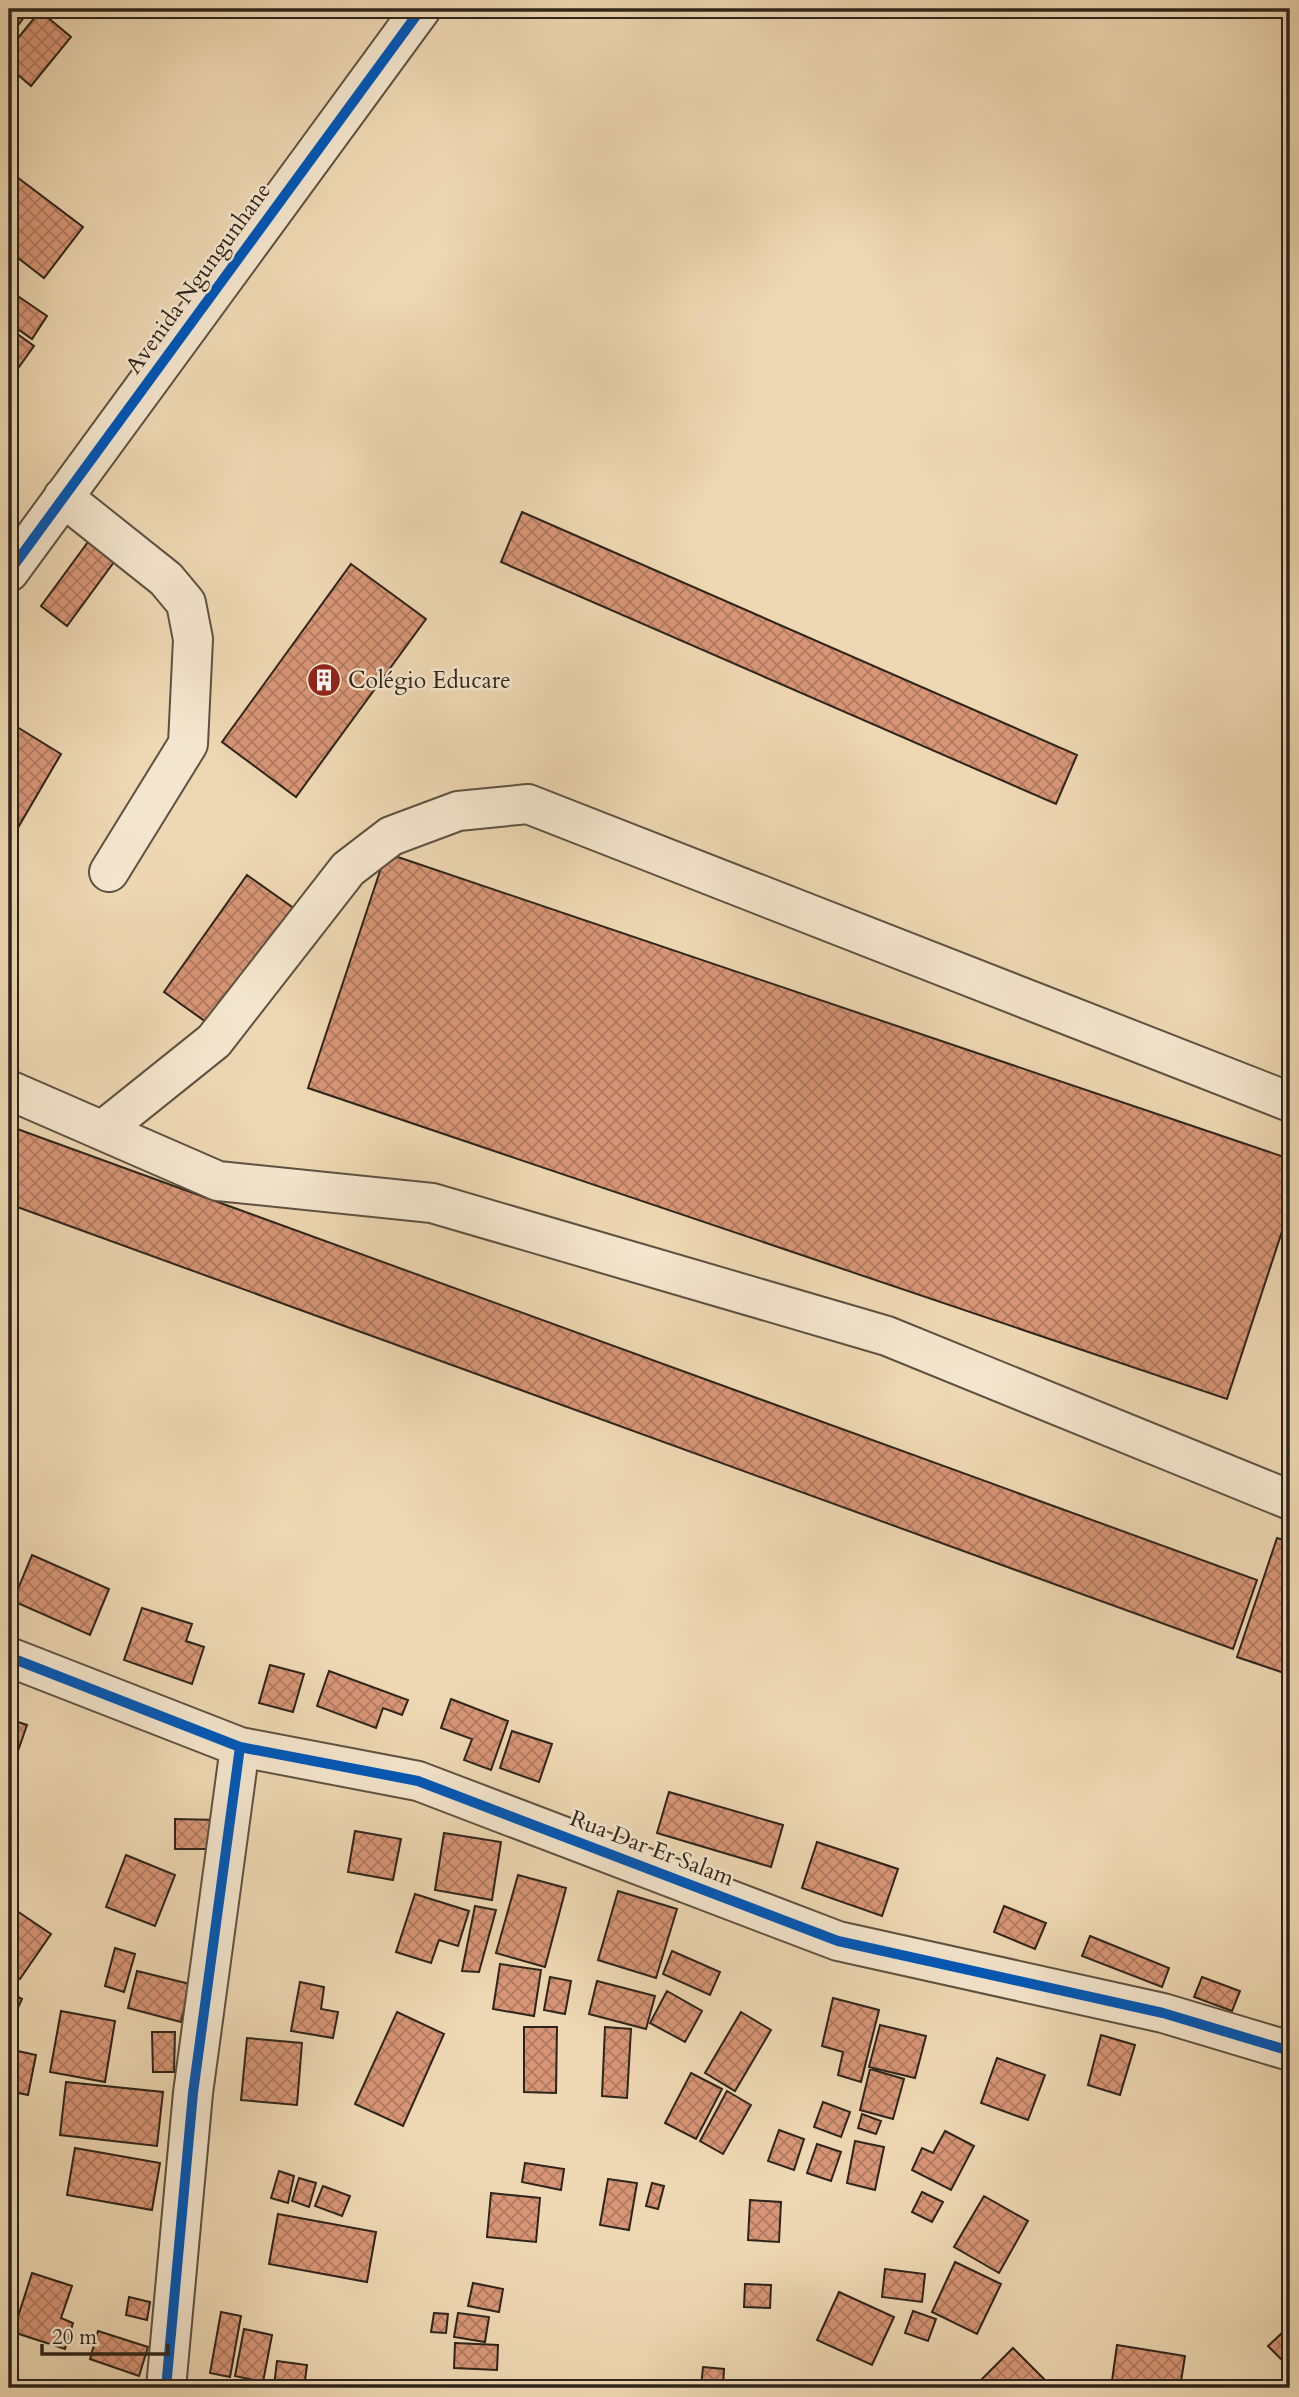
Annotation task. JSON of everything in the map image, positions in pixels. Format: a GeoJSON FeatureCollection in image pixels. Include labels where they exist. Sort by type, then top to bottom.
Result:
{"type":"FeatureCollection","features":[{"type":"Feature","properties":{"kind":"street","name":"Avenida Ngungunhane"},"geometry":{"type":"LineString","coordinates":[[9,572],[421,9]]}},
{"type":"Feature","properties":{"kind":"street"},"geometry":{"type":"LineString","coordinates":[[63,497],[166,579],[186,603],[193,639],[188,744],[109,872]]}},
{"type":"Feature","properties":{"kind":"street"},"geometry":{"type":"LineString","coordinates":[[103,1130],[214,1041],[348,869],[391,836],[458,811],[528,804],[1290,1102]]}},
{"type":"Feature","properties":{"kind":"street"},"geometry":{"type":"LineString","coordinates":[[9,1090],[218,1181],[432,1203],[887,1336],[1290,1500]]}},
{"type":"Feature","properties":{"kind":"street","name":"Rua Dar Er Salam"},"geometry":{"type":"LineString","coordinates":[[9,1657],[240,1747],[418,1781],[838,1941],[1163,2013],[1290,2051]]}},
{"type":"Feature","properties":{"kind":"street"},"geometry":{"type":"LineString","coordinates":[[166,2388],[193,2093],[240,1747]]}},
{"type":"Feature","properties":{"kind":"building"},"geometry":{"type":"Polygon","coordinates":[[[9,9],[30,9],[19,24],[9,17],[9,9]]]}},
{"type":"Feature","properties":{"kind":"building"},"geometry":{"type":"Polygon","coordinates":[[[40,11],[71,37],[31,86],[9,67],[9,49],[40,11]]]}},
{"type":"Feature","properties":{"kind":"building"},"geometry":{"type":"Polygon","coordinates":[[[13,174],[83,227],[44,278],[9,251],[9,179],[13,174]]]}},
{"type":"Feature","properties":{"kind":"building"},"geometry":{"type":"Polygon","coordinates":[[[9,290],[47,316],[32,339],[9,323],[9,290]]]}},
{"type":"Feature","properties":{"kind":"building"},"geometry":{"type":"Polygon","coordinates":[[[9,328],[34,346],[9,381],[9,328]]]}},
{"type":"Feature","properties":{"kind":"building"},"geometry":{"type":"Polygon","coordinates":[[[522,512],[1077,755],[1056,804],[501,562],[522,512]]]}},
{"type":"Feature","properties":{"kind":"building"},"geometry":{"type":"Polygon","coordinates":[[[88,542],[114,562],[67,626],[41,606],[88,542]]]}},
{"type":"Feature","properties":{"kind":"building","name":"Colégio Educare"},"geometry":{"type":"Polygon","coordinates":[[[351,564],[426,619],[296,797],[222,742],[351,564]]]}},
{"type":"Feature","properties":{"kind":"building"},"geometry":{"type":"Polygon","coordinates":[[[9,722],[61,754],[9,843],[9,722]]]}},
{"type":"Feature","properties":{"kind":"building"},"geometry":{"type":"Polygon","coordinates":[[[386,853],[1290,1159],[1290,1207],[1227,1399],[308,1088],[386,853]]]}},
{"type":"Feature","properties":{"kind":"building"},"geometry":{"type":"Polygon","coordinates":[[[247,875],[295,909],[213,1027],[164,992],[247,875]]]}},
{"type":"Feature","properties":{"kind":"building"},"geometry":{"type":"Polygon","coordinates":[[[9,1126],[1257,1580],[1233,1649],[9,1204],[9,1126]]]}},
{"type":"Feature","properties":{"kind":"building"},"geometry":{"type":"Polygon","coordinates":[[[1277,1538],[1290,1542],[1290,1675],[1237,1657],[1277,1538]]]}},
{"type":"Feature","properties":{"kind":"building"},"geometry":{"type":"Polygon","coordinates":[[[32,1555],[109,1589],[90,1635],[13,1601],[32,1555]]]}},
{"type":"Feature","properties":{"kind":"building"},"geometry":{"type":"Polygon","coordinates":[[[142,1608],[192,1624],[186,1641],[204,1647],[192,1684],[124,1660],[142,1608]]]}},
{"type":"Feature","properties":{"kind":"building"},"geometry":{"type":"Polygon","coordinates":[[[270,1665],[304,1674],[293,1712],[259,1703],[270,1665]]]}},
{"type":"Feature","properties":{"kind":"building"},"geometry":{"type":"Polygon","coordinates":[[[329,1671],[408,1700],[402,1715],[383,1708],[376,1728],[317,1706],[329,1671]]]}},
{"type":"Feature","properties":{"kind":"building"},"geometry":{"type":"Polygon","coordinates":[[[451,1699],[508,1721],[491,1770],[464,1760],[472,1739],[441,1728],[451,1699]]]}},
{"type":"Feature","properties":{"kind":"building"},"geometry":{"type":"Polygon","coordinates":[[[9,1719],[27,1725],[9,1777],[9,1719]]]}},
{"type":"Feature","properties":{"kind":"building"},"geometry":{"type":"Polygon","coordinates":[[[512,1731],[552,1744],[539,1782],[500,1768],[512,1731]]]}},
{"type":"Feature","properties":{"kind":"building"},"geometry":{"type":"Polygon","coordinates":[[[669,1792],[783,1825],[771,1867],[657,1833],[669,1792]]]}},
{"type":"Feature","properties":{"kind":"building"},"geometry":{"type":"Polygon","coordinates":[[[175,1819],[219,1820],[218,1849],[175,1849],[175,1819]]]}},
{"type":"Feature","properties":{"kind":"building"},"geometry":{"type":"Polygon","coordinates":[[[355,1831],[401,1839],[393,1880],[348,1872],[355,1831]]]}},
{"type":"Feature","properties":{"kind":"building"},"geometry":{"type":"Polygon","coordinates":[[[444,1833],[501,1842],[492,1900],[435,1890],[444,1833]]]}},
{"type":"Feature","properties":{"kind":"building"},"geometry":{"type":"Polygon","coordinates":[[[817,1842],[898,1869],[882,1916],[802,1888],[817,1842]]]}},
{"type":"Feature","properties":{"kind":"building"},"geometry":{"type":"Polygon","coordinates":[[[126,1855],[175,1875],[155,1926],[106,1907],[126,1855]]]}},
{"type":"Feature","properties":{"kind":"building"},"geometry":{"type":"Polygon","coordinates":[[[518,1875],[566,1888],[545,1967],[496,1953],[518,1875]]]}},
{"type":"Feature","properties":{"kind":"building"},"geometry":{"type":"Polygon","coordinates":[[[618,1891],[677,1909],[656,1978],[598,1960],[618,1891]]]}},
{"type":"Feature","properties":{"kind":"building"},"geometry":{"type":"Polygon","coordinates":[[[415,1894],[469,1911],[458,1946],[439,1940],[431,1963],[396,1952],[415,1894]]]}},
{"type":"Feature","properties":{"kind":"building"},"geometry":{"type":"Polygon","coordinates":[[[475,1906],[496,1910],[479,1972],[462,1971],[475,1906]]]}},
{"type":"Feature","properties":{"kind":"building"},"geometry":{"type":"Polygon","coordinates":[[[1004,1906],[1046,1923],[1035,1949],[994,1932],[1004,1906]]]}},
{"type":"Feature","properties":{"kind":"building"},"geometry":{"type":"Polygon","coordinates":[[[11,1907],[51,1934],[20,1979],[9,1972],[11,1907]]]}},
{"type":"Feature","properties":{"kind":"building"},"geometry":{"type":"Polygon","coordinates":[[[1090,1936],[1169,1968],[1162,1987],[1082,1956],[1090,1936]]]}},
{"type":"Feature","properties":{"kind":"building"},"geometry":{"type":"Polygon","coordinates":[[[115,1948],[135,1954],[124,1992],[105,1986],[115,1948]]]}},
{"type":"Feature","properties":{"kind":"building"},"geometry":{"type":"Polygon","coordinates":[[[672,1951],[720,1972],[710,1995],[663,1974],[672,1951]]]}},
{"type":"Feature","properties":{"kind":"building"},"geometry":{"type":"Polygon","coordinates":[[[500,1964],[541,1970],[534,2016],[493,2009],[500,1964]]]}},
{"type":"Feature","properties":{"kind":"building"},"geometry":{"type":"Polygon","coordinates":[[[137,1971],[190,1984],[181,2022],[128,2008],[137,1971]]]}},
{"type":"Feature","properties":{"kind":"building"},"geometry":{"type":"Polygon","coordinates":[[[550,1977],[571,1981],[565,2014],[544,2010],[550,1977]]]}},
{"type":"Feature","properties":{"kind":"building"},"geometry":{"type":"Polygon","coordinates":[[[1202,1977],[1240,1991],[1232,2011],[1194,1997],[1202,1977]]]}},
{"type":"Feature","properties":{"kind":"building"},"geometry":{"type":"Polygon","coordinates":[[[597,1981],[655,1996],[646,2029],[589,2014],[597,1981]]]}},
{"type":"Feature","properties":{"kind":"building"},"geometry":{"type":"Polygon","coordinates":[[[300,1982],[324,1987],[321,2009],[338,2012],[333,2038],[291,2031],[300,1982]]]}},
{"type":"Feature","properties":{"kind":"building"},"geometry":{"type":"Polygon","coordinates":[[[667,1991],[702,2011],[685,2042],[650,2023],[667,1991]]]}},
{"type":"Feature","properties":{"kind":"building"},"geometry":{"type":"Polygon","coordinates":[[[9,1992],[22,1999],[9,2027],[9,1992]]]}},
{"type":"Feature","properties":{"kind":"building"},"geometry":{"type":"Polygon","coordinates":[[[833,1998],[879,2010],[861,2082],[838,2075],[843,2052],[822,2046],[833,1998]]]}},
{"type":"Feature","properties":{"kind":"building"},"geometry":{"type":"Polygon","coordinates":[[[61,2011],[115,2021],[105,2082],[50,2072],[61,2011]]]}},
{"type":"Feature","properties":{"kind":"building"},"geometry":{"type":"Polygon","coordinates":[[[397,2012],[444,2034],[403,2126],[355,2104],[397,2012]]]}},
{"type":"Feature","properties":{"kind":"building"},"geometry":{"type":"Polygon","coordinates":[[[741,2012],[771,2030],[735,2091],[705,2073],[741,2012]]]}},
{"type":"Feature","properties":{"kind":"building"},"geometry":{"type":"Polygon","coordinates":[[[880,2025],[926,2036],[915,2078],[869,2067],[880,2025]]]}},
{"type":"Feature","properties":{"kind":"building"},"geometry":{"type":"Polygon","coordinates":[[[524,2027],[557,2027],[556,2093],[524,2092],[524,2027]]]}},
{"type":"Feature","properties":{"kind":"building"},"geometry":{"type":"Polygon","coordinates":[[[605,2027],[631,2029],[627,2098],[602,2096],[605,2027]]]}},
{"type":"Feature","properties":{"kind":"building"},"geometry":{"type":"Polygon","coordinates":[[[152,2032],[175,2032],[174,2072],[153,2072],[152,2032]]]}},
{"type":"Feature","properties":{"kind":"building"},"geometry":{"type":"Polygon","coordinates":[[[1101,2035],[1135,2045],[1120,2095],[1088,2085],[1101,2035]]]}},
{"type":"Feature","properties":{"kind":"building"},"geometry":{"type":"Polygon","coordinates":[[[247,2038],[302,2043],[297,2105],[241,2100],[247,2038]]]}},
{"type":"Feature","properties":{"kind":"building"},"geometry":{"type":"Polygon","coordinates":[[[9,2049],[36,2055],[28,2095],[9,2091],[9,2049]]]}},
{"type":"Feature","properties":{"kind":"building"},"geometry":{"type":"Polygon","coordinates":[[[997,2058],[1045,2075],[1028,2120],[981,2103],[997,2058]]]}},
{"type":"Feature","properties":{"kind":"building"},"geometry":{"type":"Polygon","coordinates":[[[870,2069],[904,2079],[893,2119],[860,2110],[870,2069]]]}},
{"type":"Feature","properties":{"kind":"building"},"geometry":{"type":"Polygon","coordinates":[[[691,2073],[722,2089],[696,2139],[665,2123],[691,2073]]]}},
{"type":"Feature","properties":{"kind":"building"},"geometry":{"type":"Polygon","coordinates":[[[66,2082],[163,2092],[157,2146],[60,2135],[66,2082]]]}},
{"type":"Feature","properties":{"kind":"building"},"geometry":{"type":"Polygon","coordinates":[[[727,2091],[751,2105],[723,2154],[700,2141],[727,2091]]]}},
{"type":"Feature","properties":{"kind":"building"},"geometry":{"type":"Polygon","coordinates":[[[823,2102],[850,2112],[841,2137],[814,2127],[823,2102]]]}},
{"type":"Feature","properties":{"kind":"building"},"geometry":{"type":"Polygon","coordinates":[[[862,2114],[881,2121],[876,2134],[858,2128],[862,2114]]]}},
{"type":"Feature","properties":{"kind":"building"},"geometry":{"type":"Polygon","coordinates":[[[779,2130],[804,2139],[794,2170],[768,2161],[779,2130]]]}},
{"type":"Feature","properties":{"kind":"building"},"geometry":{"type":"Polygon","coordinates":[[[945,2131],[974,2146],[951,2190],[912,2170],[922,2148],[933,2153],[945,2131]]]}},
{"type":"Feature","properties":{"kind":"building"},"geometry":{"type":"Polygon","coordinates":[[[855,2141],[884,2147],[875,2190],[847,2183],[855,2141]]]}},
{"type":"Feature","properties":{"kind":"building"},"geometry":{"type":"Polygon","coordinates":[[[817,2144],[841,2152],[831,2181],[807,2173],[817,2144]]]}},
{"type":"Feature","properties":{"kind":"building"},"geometry":{"type":"Polygon","coordinates":[[[75,2148],[160,2163],[152,2210],[67,2195],[75,2148]]]}},
{"type":"Feature","properties":{"kind":"building"},"geometry":{"type":"Polygon","coordinates":[[[525,2163],[564,2169],[561,2190],[522,2182],[525,2163]]]}},
{"type":"Feature","properties":{"kind":"building"},"geometry":{"type":"Polygon","coordinates":[[[279,2171],[294,2176],[288,2203],[271,2198],[279,2171]]]}},
{"type":"Feature","properties":{"kind":"building"},"geometry":{"type":"Polygon","coordinates":[[[299,2178],[316,2183],[309,2207],[292,2201],[299,2178]]]}},
{"type":"Feature","properties":{"kind":"building"},"geometry":{"type":"Polygon","coordinates":[[[608,2179],[637,2183],[629,2230],[600,2225],[608,2179]]]}},
{"type":"Feature","properties":{"kind":"building"},"geometry":{"type":"Polygon","coordinates":[[[652,2183],[664,2186],[658,2209],[646,2206],[652,2183]]]}},
{"type":"Feature","properties":{"kind":"building"},"geometry":{"type":"Polygon","coordinates":[[[323,2186],[350,2196],[342,2216],[315,2206],[323,2186]]]}},
{"type":"Feature","properties":{"kind":"building"},"geometry":{"type":"Polygon","coordinates":[[[922,2192],[943,2202],[932,2222],[912,2212],[922,2192]]]}},
{"type":"Feature","properties":{"kind":"building"},"geometry":{"type":"Polygon","coordinates":[[[491,2193],[540,2198],[536,2242],[487,2237],[491,2193]]]}},
{"type":"Feature","properties":{"kind":"building"},"geometry":{"type":"Polygon","coordinates":[[[984,2196],[1028,2221],[999,2273],[954,2247],[984,2196]]]}},
{"type":"Feature","properties":{"kind":"building"},"geometry":{"type":"Polygon","coordinates":[[[750,2200],[781,2202],[779,2242],[748,2240],[750,2200]]]}},
{"type":"Feature","properties":{"kind":"building"},"geometry":{"type":"Polygon","coordinates":[[[278,2214],[376,2232],[367,2282],[269,2264],[278,2214]]]}},
{"type":"Feature","properties":{"kind":"building"},"geometry":{"type":"Polygon","coordinates":[[[955,2262],[1001,2284],[977,2334],[932,2312],[955,2262]]]}},
{"type":"Feature","properties":{"kind":"building"},"geometry":{"type":"Polygon","coordinates":[[[885,2269],[925,2274],[922,2302],[882,2297],[885,2269]]]}},
{"type":"Feature","properties":{"kind":"building"},"geometry":{"type":"Polygon","coordinates":[[[32,2273],[72,2286],[61,2318],[73,2323],[65,2349],[13,2332],[32,2273]]]}},
{"type":"Feature","properties":{"kind":"building"},"geometry":{"type":"Polygon","coordinates":[[[473,2283],[503,2289],[499,2312],[468,2306],[473,2283]]]}},
{"type":"Feature","properties":{"kind":"building"},"geometry":{"type":"Polygon","coordinates":[[[745,2284],[771,2285],[770,2308],[744,2307],[745,2284]]]}},
{"type":"Feature","properties":{"kind":"building"},"geometry":{"type":"Polygon","coordinates":[[[839,2292],[894,2317],[872,2365],[817,2340],[839,2292]]]}},
{"type":"Feature","properties":{"kind":"building"},"geometry":{"type":"Polygon","coordinates":[[[129,2297],[150,2302],[147,2320],[126,2315],[129,2297]]]}},
{"type":"Feature","properties":{"kind":"building"},"geometry":{"type":"Polygon","coordinates":[[[913,2311],[936,2319],[928,2341],[905,2333],[913,2311]]]}},
{"type":"Feature","properties":{"kind":"building"},"geometry":{"type":"Polygon","coordinates":[[[221,2312],[241,2316],[230,2377],[210,2373],[221,2312]]]}},
{"type":"Feature","properties":{"kind":"building"},"geometry":{"type":"Polygon","coordinates":[[[434,2313],[448,2314],[446,2333],[431,2332],[434,2313]]]}},
{"type":"Feature","properties":{"kind":"building"},"geometry":{"type":"Polygon","coordinates":[[[458,2313],[489,2317],[485,2342],[454,2337],[458,2313]]]}},
{"type":"Feature","properties":{"kind":"building"},"geometry":{"type":"Polygon","coordinates":[[[244,2329],[272,2335],[263,2382],[235,2376],[244,2329]]]}},
{"type":"Feature","properties":{"kind":"building"},"geometry":{"type":"Polygon","coordinates":[[[98,2331],[148,2347],[139,2376],[90,2359],[98,2331]]]}},
{"type":"Feature","properties":{"kind":"building"},"geometry":{"type":"Polygon","coordinates":[[[1282,2333],[1290,2341],[1290,2368],[1268,2346],[1282,2333]]]}},
{"type":"Feature","properties":{"kind":"building"},"geometry":{"type":"Polygon","coordinates":[[[455,2343],[498,2345],[497,2370],[454,2368],[455,2343]]]}},
{"type":"Feature","properties":{"kind":"building"},"geometry":{"type":"Polygon","coordinates":[[[1117,2345],[1185,2356],[1180,2388],[1111,2388],[1117,2345]]]}},
{"type":"Feature","properties":{"kind":"building"},"geometry":{"type":"Polygon","coordinates":[[[1013,2348],[1053,2388],[986,2388],[979,2382],[1013,2348]]]}},
{"type":"Feature","properties":{"kind":"building"},"geometry":{"type":"Polygon","coordinates":[[[277,2361],[307,2365],[304,2388],[274,2386],[277,2361]]]}},
{"type":"Feature","properties":{"kind":"building"},"geometry":{"type":"Polygon","coordinates":[[[703,2367],[724,2369],[723,2388],[701,2387],[703,2367]]]}},
{"type":"Feature","properties":{"kind":"building"},"geometry":{"type":"Polygon","coordinates":[[[510,2383],[510,2388],[458,2388],[458,2387],[510,2383]]]}},
{"type":"Feature","properties":{"kind":"cycle path"},"geometry":{"type":"LineString","coordinates":[[9,572],[421,9]]}},
{"type":"Feature","properties":{"kind":"cycle path"},"geometry":{"type":"LineString","coordinates":[[9,1657],[240,1747],[418,1781],[838,1941],[1163,2013],[1290,2051]]}},
{"type":"Feature","properties":{"kind":"cycle path"},"geometry":{"type":"LineString","coordinates":[[166,2388],[193,2093],[240,1747]]}},
{"type":"Feature","properties":{"kind":"place","name":"Colégio Educare"},"geometry":{"type":"Point","coordinates":[324,680]}}]}
